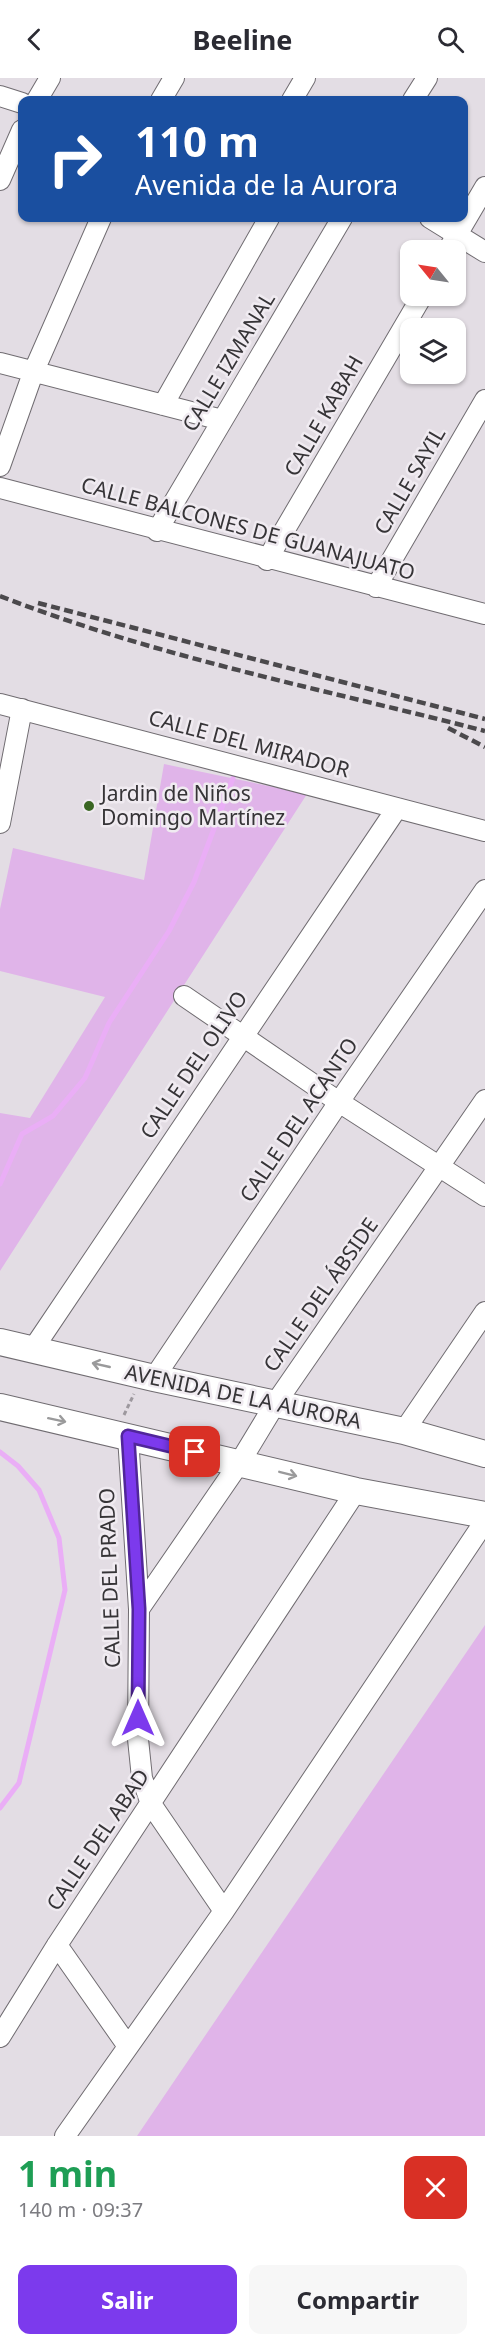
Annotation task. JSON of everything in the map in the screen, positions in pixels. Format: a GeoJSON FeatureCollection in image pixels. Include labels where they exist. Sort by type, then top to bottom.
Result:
{"type":"FeatureCollection","features":[{"type":"Feature","properties":{"kind":"main road","name":"AVENIDA DE LA AURORA"},"geometry":{"type":"LineString","coordinates":[[0,1342],[149,1377],[404,1431],[485,1454]]}},
{"type":"Feature","properties":{"kind":"main road"},"geometry":{"type":"LineString","coordinates":[[0,1407],[356,1491],[485,1515]]}},
{"type":"Feature","properties":{"kind":"street"},"geometry":{"type":"LineString","coordinates":[[39,96],[50,78]]}},
{"type":"Feature","properties":{"kind":"street"},"geometry":{"type":"LineString","coordinates":[[163,96],[174,78]]}},
{"type":"Feature","properties":{"kind":"street"},"geometry":{"type":"LineString","coordinates":[[294,96],[305,78]]}},
{"type":"Feature","properties":{"kind":"street"},"geometry":{"type":"LineString","coordinates":[[416,96],[427,78]]}},
{"type":"Feature","properties":{"kind":"street"},"geometry":{"type":"LineString","coordinates":[[0,96],[18,102]]}},
{"type":"Feature","properties":{"kind":"street"},"geometry":{"type":"LineString","coordinates":[[0,180],[18,139]]}},
{"type":"Feature","properties":{"kind":"street"},"geometry":{"type":"LineString","coordinates":[[468,216],[485,187]]}},
{"type":"Feature","properties":{"kind":"street"},"geometry":{"type":"LineString","coordinates":[[0,466],[33,373],[99,222]]}},
{"type":"Feature","properties":{"kind":"street"},"geometry":{"type":"LineString","coordinates":[[163,405],[267,222]]}},
{"type":"Feature","properties":{"kind":"street","name":"CALLE IZMANAL"},"geometry":{"type":"LineString","coordinates":[[157,531],[340,222]]}},
{"type":"Feature","properties":{"kind":"street"},"geometry":{"type":"LineString","coordinates":[[434,222],[451,240]]}},
{"type":"Feature","properties":{"kind":"street"},"geometry":{"type":"LineString","coordinates":[[454,240],[465,222]]}},
{"type":"Feature","properties":{"kind":"street"},"geometry":{"type":"LineString","coordinates":[[466,246],[485,252]]}},
{"type":"Feature","properties":{"kind":"street","name":"CALLE KABAH"},"geometry":{"type":"LineString","coordinates":[[267,560],[416,306]]}},
{"type":"Feature","properties":{"kind":"street"},"geometry":{"type":"LineString","coordinates":[[0,363],[222,420]]}},
{"type":"Feature","properties":{"kind":"street","name":"CALLE SAYIL"},"geometry":{"type":"LineString","coordinates":[[376,587],[485,400]]}},
{"type":"Feature","properties":{"kind":"street","name":"CALLE BALCONES DE GUANAJUATO"},"geometry":{"type":"LineString","coordinates":[[0,488],[267,560],[484,613]]}},
{"type":"Feature","properties":{"kind":"street","name":"CALLE DEL MIRADOR"},"geometry":{"type":"LineString","coordinates":[[0,704],[485,831]]}},
{"type":"Feature","properties":{"kind":"street"},"geometry":{"type":"LineString","coordinates":[[0,823],[22,709]]}},
{"type":"Feature","properties":{"kind":"street","name":"CALLE DEL OLIVO"},"geometry":{"type":"LineString","coordinates":[[33,1349],[397,808]]}},
{"type":"Feature","properties":{"kind":"street","name":"CALLE DEL ACANTO"},"geometry":{"type":"LineString","coordinates":[[149,1377],[485,890]]}},
{"type":"Feature","properties":{"kind":"street"},"geometry":{"type":"LineString","coordinates":[[184,996],[243,1034],[339,1102],[485,1196]]}},
{"type":"Feature","properties":{"kind":"street","name":"CALLE DEL ÁBSIDE"},"geometry":{"type":"LineString","coordinates":[[139,1609],[240,1462],[275,1404],[485,1100]]}},
{"type":"Feature","properties":{"kind":"street"},"geometry":{"type":"LineString","coordinates":[[404,1431],[485,1312]]}},
{"type":"Feature","properties":{"kind":"street","name":"CALLE DEL PRADO"},"geometry":{"type":"LineString","coordinates":[[122,1434],[139,1609],[138,1739],[142,1778],[151,1804],[224,1911]]}},
{"type":"Feature","properties":{"kind":"street","name":"CALLE DEL ABAD"},"geometry":{"type":"LineString","coordinates":[[0,2037],[57,1945],[356,1491]]}},
{"type":"Feature","properties":{"kind":"street"},"geometry":{"type":"LineString","coordinates":[[64,2136],[224,1911],[485,1521]]}},
{"type":"Feature","properties":{"kind":"street"},"geometry":{"type":"LineString","coordinates":[[57,1945],[127,2045]]}},
{"type":"Feature","properties":{"kind":"path"},"geometry":{"type":"LineString","coordinates":[[122,1434],[149,1377]]}},
{"type":"Feature","properties":{"kind":"shaded area"},"geometry":{"type":"Polygon","coordinates":[[[164,764],[307,794],[0,1271],[0,1113],[30,1118],[105,997],[0,971],[0,909],[13,848],[144,880],[164,764]]]}},
{"type":"Feature","properties":{"kind":"shaded area"},"geometry":{"type":"Polygon","coordinates":[[[485,1625],[485,2136],[137,2136],[179,2074],[485,1625]]]}},
{"type":"Feature","properties":{"kind":"waterway"},"geometry":{"type":"LineString","coordinates":[[0,1184],[22,1134],[53,1116],[85,1078],[109,1023],[169,931],[194,882],[233,778]]}},
{"type":"Feature","properties":{"kind":"waterway"},"geometry":{"type":"LineString","coordinates":[[0,1452],[18,1466],[39,1490],[59,1538],[65,1590],[19,1783],[0,1808]]}},
{"type":"Feature","properties":{"kind":"railway"},"geometry":{"type":"LineString","coordinates":[[0,596],[119,637],[240,671],[485,731]]}},
{"type":"Feature","properties":{"kind":"railway"},"geometry":{"type":"LineString","coordinates":[[38,603],[485,719]]}},
{"type":"Feature","properties":{"kind":"railway"},"geometry":{"type":"LineString","coordinates":[[448,728],[485,747]]}},
{"type":"Feature","properties":{"kind":"place","name":"Jardin de Niños Domingo Martínez"},"geometry":{"type":"Point","coordinates":[89,806]}},
{"type":"Feature","properties":{"kind":"route"},"geometry":{"type":"LineString","coordinates":[[138,1718],[139,1609],[128,1436],[195,1452]]}}]}
